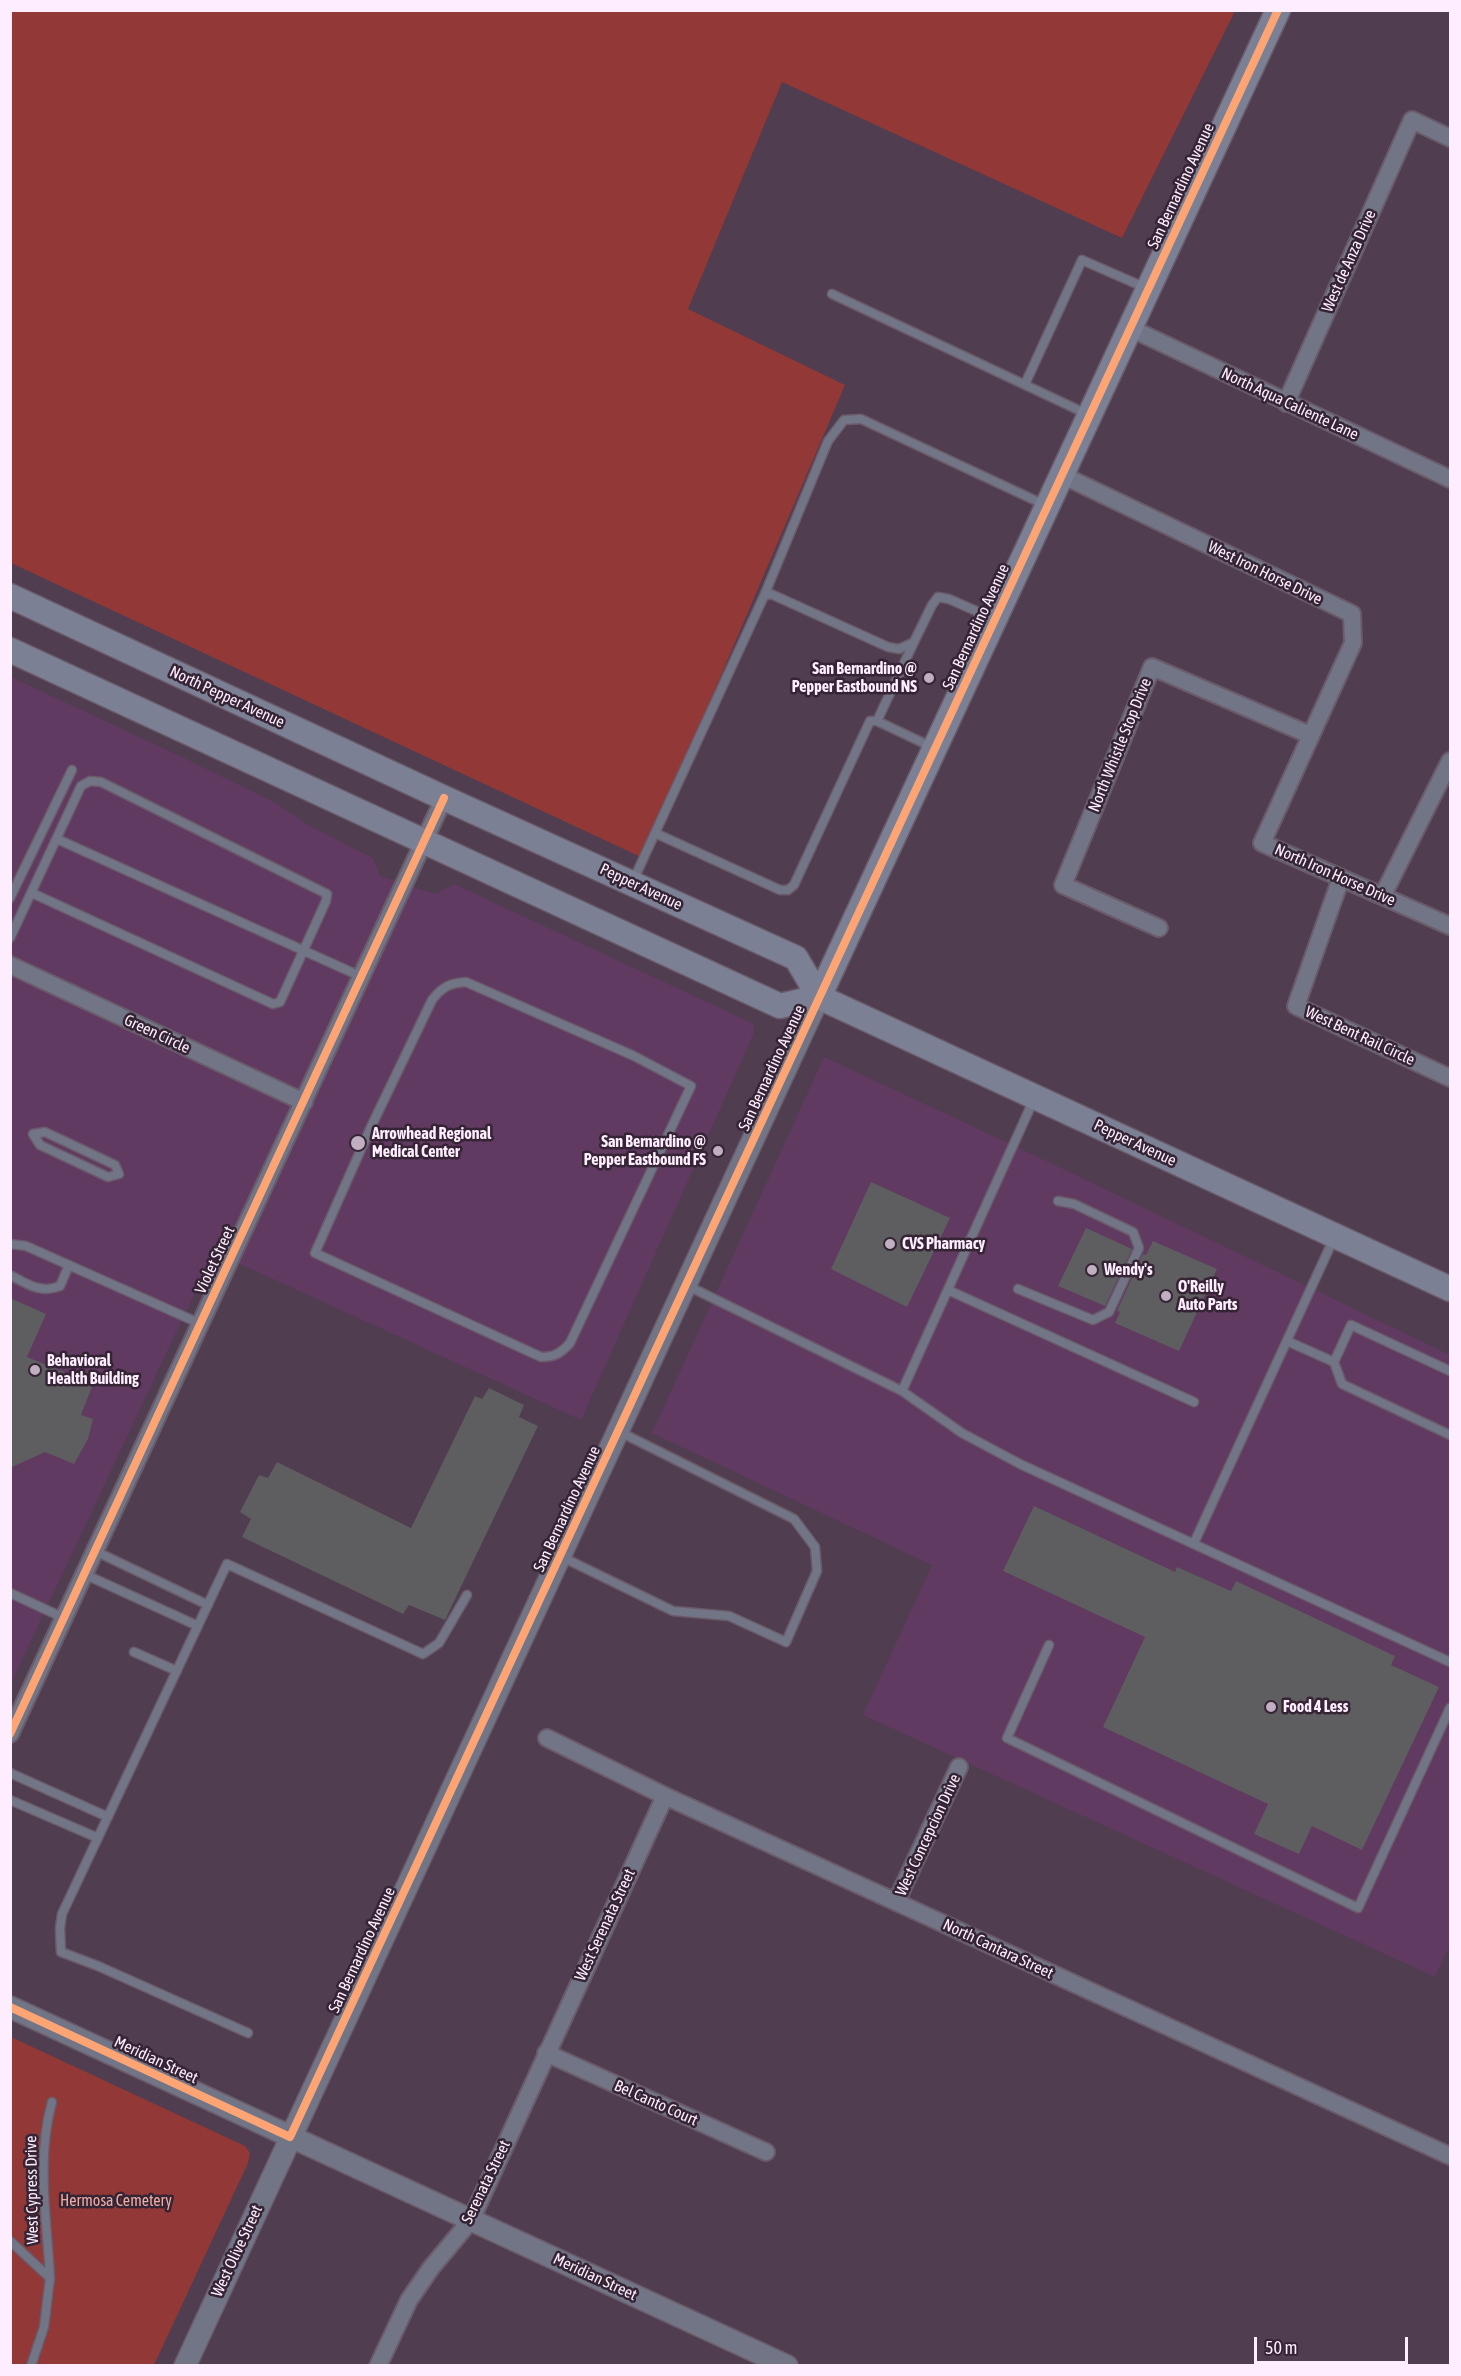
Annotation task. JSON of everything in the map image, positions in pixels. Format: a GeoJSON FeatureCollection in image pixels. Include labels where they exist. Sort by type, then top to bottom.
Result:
{"type":"FeatureCollection","features":[{"type":"Feature","properties":{"kind":"main road","name":"San Bernardino Avenue"},"geometry":{"type":"LineString","coordinates":[[819,997],[1278,10]]}},
{"type":"Feature","properties":{"kind":"main road","name":"North Pepper Avenue"},"geometry":{"type":"LineString","coordinates":[[10,596],[444,798]]}},
{"type":"Feature","properties":{"kind":"main road"},"geometry":{"type":"LineString","coordinates":[[10,650],[780,1006],[819,997]]}},
{"type":"Feature","properties":{"kind":"main road","name":"Pepper Avenue"},"geometry":{"type":"LineString","coordinates":[[444,798],[796,958],[819,997],[1450,1289]]}},
{"type":"Feature","properties":{"kind":"street","name":"West de Anza Drive"},"geometry":{"type":"LineString","coordinates":[[1286,403],[1412,120],[1450,138]]}},
{"type":"Feature","properties":{"kind":"street","name":"North Aqua Caliente Lane"},"geometry":{"type":"LineString","coordinates":[[1130,328],[1450,479]]}},
{"type":"Feature","properties":{"kind":"street","name":"West Iron Horse Drive"},"geometry":{"type":"LineString","coordinates":[[1062,475],[1352,614],[1353,643],[1310,735]]}},
{"type":"Feature","properties":{"kind":"street","name":"North Whistle Stop Drive"},"geometry":{"type":"LineString","coordinates":[[1159,928],[1063,885],[1152,667],[1310,735]]}},
{"type":"Feature","properties":{"kind":"street","name":"North Iron Horse Drive"},"geometry":{"type":"LineString","coordinates":[[1310,735],[1262,843],[1450,926]]}},
{"type":"Feature","properties":{"kind":"street"},"geometry":{"type":"LineString","coordinates":[[1383,895],[1450,761]]}},
{"type":"Feature","properties":{"kind":"street","name":"Violet Street"},"geometry":{"type":"LineString","coordinates":[[10,1734],[444,798]]}},
{"type":"Feature","properties":{"kind":"street","name":"West Bent Rail Circle"},"geometry":{"type":"LineString","coordinates":[[1341,878],[1296,1006],[1450,1078]]}},
{"type":"Feature","properties":{"kind":"street","name":"Green Circle"},"geometry":{"type":"LineString","coordinates":[[10,965],[304,1102]]}},
{"type":"Feature","properties":{"kind":"street","name":"San Bernardino Avenue"},"geometry":{"type":"LineString","coordinates":[[290,2137],[819,997]]}},
{"type":"Feature","properties":{"kind":"street","name":"North Cantara Street"},"geometry":{"type":"LineString","coordinates":[[547,1738],[664,1796],[1450,2156]]}},
{"type":"Feature","properties":{"kind":"street","name":"West Concepcion Drive"},"geometry":{"type":"LineString","coordinates":[[896,1902],[959,1767]]}},
{"type":"Feature","properties":{"kind":"street","name":"West Serenata Street"},"geometry":{"type":"LineString","coordinates":[[546,2054],[664,1796]]}},
{"type":"Feature","properties":{"kind":"street","name":"Meridian Street"},"geometry":{"type":"LineString","coordinates":[[10,2007],[787,2366]]}},
{"type":"Feature","properties":{"kind":"street","name":"Bel Canto Court"},"geometry":{"type":"LineString","coordinates":[[546,2054],[766,2152]]}},
{"type":"Feature","properties":{"kind":"street","name":"Serenata Street"},"geometry":{"type":"LineString","coordinates":[[378,2366],[410,2300],[431,2268],[471,2220],[546,2054]]}},
{"type":"Feature","properties":{"kind":"street","name":"West Olive Street"},"geometry":{"type":"LineString","coordinates":[[185,2366],[290,2137]]}},
{"type":"Feature","properties":{"kind":"lane"},"geometry":{"type":"LineString","coordinates":[[1025,384],[1082,260],[1148,289]]}},
{"type":"Feature","properties":{"kind":"lane"},"geometry":{"type":"LineString","coordinates":[[832,294],[1089,415]]}},
{"type":"Feature","properties":{"kind":"lane"},"geometry":{"type":"LineString","coordinates":[[632,883],[764,596],[828,441],[844,420],[861,419],[1047,506]]}},
{"type":"Feature","properties":{"kind":"lane"},"geometry":{"type":"LineString","coordinates":[[764,596],[771,594],[888,647],[899,649],[914,642]]}},
{"type":"Feature","properties":{"kind":"lane"},"geometry":{"type":"LineString","coordinates":[[877,721],[932,605],[938,597],[949,599],[995,619]]}},
{"type":"Feature","properties":{"kind":"lane"},"geometry":{"type":"LineString","coordinates":[[655,833],[780,890],[788,890],[794,885],[870,721],[877,721],[935,749]]}},
{"type":"Feature","properties":{"kind":"lane"},"geometry":{"type":"LineString","coordinates":[[10,898],[72,770]]}},
{"type":"Feature","properties":{"kind":"lane"},"geometry":{"type":"LineString","coordinates":[[10,938],[81,786],[90,781],[101,782],[327,894],[326,901],[280,1002],[273,1004],[32,893]]}},
{"type":"Feature","properties":{"kind":"lane"},"geometry":{"type":"LineString","coordinates":[[57,839],[362,977]]}},
{"type":"Feature","properties":{"kind":"lane"},"geometry":{"type":"LineString","coordinates":[[466,982],[634,1056],[691,1086],[635,1207],[570,1343],[560,1353],[551,1357],[541,1356],[315,1253],[370,1129],[432,1000],[441,989],[452,983],[466,982]]}},
{"type":"Feature","properties":{"kind":"lane"},"geometry":{"type":"LineString","coordinates":[[902,1391],[1035,1097]]}},
{"type":"Feature","properties":{"kind":"lane"},"geometry":{"type":"LineString","coordinates":[[45,1132],[115,1165],[119,1174],[108,1177],[40,1145],[33,1134],[45,1132]]}},
{"type":"Feature","properties":{"kind":"lane"},"geometry":{"type":"LineString","coordinates":[[1018,1288],[1093,1320],[1109,1312],[1129,1269],[1138,1248],[1132,1232],[1074,1204],[1058,1201]]}},
{"type":"Feature","properties":{"kind":"lane"},"geometry":{"type":"LineString","coordinates":[[1194,1543],[1335,1236]]}},
{"type":"Feature","properties":{"kind":"lane"},"geometry":{"type":"LineString","coordinates":[[10,1244],[26,1246],[201,1324]]}},
{"type":"Feature","properties":{"kind":"lane"},"geometry":{"type":"LineString","coordinates":[[10,1275],[30,1286],[48,1291],[60,1287],[69,1265]]}},
{"type":"Feature","properties":{"kind":"lane"},"geometry":{"type":"LineString","coordinates":[[685,1285],[902,1391],[962,1433],[1020,1464],[1450,1662]]}},
{"type":"Feature","properties":{"kind":"lane"},"geometry":{"type":"LineString","coordinates":[[948,1290],[1194,1402]]}},
{"type":"Feature","properties":{"kind":"lane"},"geometry":{"type":"LineString","coordinates":[[1450,1371],[1351,1325],[1334,1362],[1342,1384],[1450,1435]]}},
{"type":"Feature","properties":{"kind":"lane"},"geometry":{"type":"LineString","coordinates":[[1287,1341],[1334,1362]]}},
{"type":"Feature","properties":{"kind":"lane"},"geometry":{"type":"LineString","coordinates":[[560,1557],[673,1611],[729,1616],[786,1642],[817,1571],[815,1547],[794,1520],[618,1431]]}},
{"type":"Feature","properties":{"kind":"lane"},"geometry":{"type":"LineString","coordinates":[[94,1551],[208,1605]]}},
{"type":"Feature","properties":{"kind":"lane"},"geometry":{"type":"LineString","coordinates":[[248,2033],[62,1952],[60,1928],[62,1914],[227,1564],[423,1654],[440,1643],[467,1595]]}},
{"type":"Feature","properties":{"kind":"lane"},"geometry":{"type":"LineString","coordinates":[[84,1574],[198,1626]]}},
{"type":"Feature","properties":{"kind":"lane"},"geometry":{"type":"LineString","coordinates":[[10,1593],[64,1618]]}},
{"type":"Feature","properties":{"kind":"lane"},"geometry":{"type":"LineString","coordinates":[[1049,1645],[1007,1738],[1358,1908],[1450,1708]]}},
{"type":"Feature","properties":{"kind":"lane"},"geometry":{"type":"LineString","coordinates":[[134,1652],[177,1671]]}},
{"type":"Feature","properties":{"kind":"lane"},"geometry":{"type":"LineString","coordinates":[[10,1773],[108,1817]]}},
{"type":"Feature","properties":{"kind":"lane"},"geometry":{"type":"LineString","coordinates":[[10,1800],[98,1838]]}},
{"type":"Feature","properties":{"kind":"lane","name":"West Cypress Drive"},"geometry":{"type":"LineString","coordinates":[[31,2366],[44,2327],[50,2278],[43,2168],[45,2126],[52,2102]]}},
{"type":"Feature","properties":{"kind":"lane"},"geometry":{"type":"LineString","coordinates":[[10,2241],[50,2278]]}},
{"type":"Feature","properties":{"kind":"shaded area","name":"Arrowhead Regional Medical Center"},"geometry":{"type":"Polygon","coordinates":[[[11,677],[274,802],[308,825],[373,858],[380,876],[435,894],[454,884],[754,1024],[754,1033],[581,1420],[214,1252],[11,1683],[11,677]]]}},
{"type":"Feature","properties":{"kind":"shaded area"},"geometry":{"type":"Polygon","coordinates":[[[824,1057],[1450,1355],[1450,1945],[1435,1977],[863,1715],[932,1565],[652,1433],[824,1057]]]}},
{"type":"Feature","properties":{"kind":"green space"},"geometry":{"type":"Polygon","coordinates":[[[11,11],[1235,11],[1122,238],[782,82],[688,309],[845,385],[643,858],[11,563],[11,11]]]}},
{"type":"Feature","properties":{"kind":"green space","name":"Hermosa Cemetery"},"geometry":{"type":"Polygon","coordinates":[[[11,2037],[245,2146],[250,2153],[248,2163],[154,2365],[11,2366],[11,2037]]]}},
{"type":"Feature","properties":{"kind":"building","name":"CVS Pharmacy"},"geometry":{"type":"Polygon","coordinates":[[[871,1182],[950,1218],[907,1307],[831,1269],[871,1182]]]}},
{"type":"Feature","properties":{"kind":"building","name":"Wendy's"},"geometry":{"type":"Polygon","coordinates":[[[1086,1228],[1132,1249],[1105,1306],[1058,1286],[1086,1228]]]}},
{"type":"Feature","properties":{"kind":"building","name":"O'Reilly Auto Parts"},"geometry":{"type":"Polygon","coordinates":[[[1153,1241],[1217,1269],[1179,1351],[1115,1323],[1120,1312],[1117,1311],[1143,1254],[1146,1255],[1153,1241]]]}},
{"type":"Feature","properties":{"kind":"building","name":"Behavioral Health Building"},"geometry":{"type":"Polygon","coordinates":[[[10,1298],[46,1314],[27,1357],[93,1384],[81,1415],[93,1419],[88,1439],[74,1464],[45,1452],[10,1468],[10,1298]]]}},
{"type":"Feature","properties":{"kind":"building"},"geometry":{"type":"Polygon","coordinates":[[[489,1388],[524,1405],[519,1417],[538,1426],[445,1620],[409,1605],[403,1614],[242,1537],[251,1519],[240,1512],[259,1475],[268,1478],[277,1462],[411,1528],[475,1396],[482,1399],[489,1388]]]}},
{"type":"Feature","properties":{"kind":"building","name":"Food 4 Less"},"geometry":{"type":"Polygon","coordinates":[[[1034,1506],[1175,1572],[1177,1567],[1231,1591],[1236,1581],[1395,1656],[1391,1665],[1439,1687],[1362,1850],[1312,1826],[1299,1854],[1254,1834],[1268,1804],[1103,1727],[1145,1637],[1003,1571],[1034,1506]]]}},
{"type":"Feature","properties":{"kind":"cycle path"},"geometry":{"type":"LineString","coordinates":[[10,2007],[290,2137],[1278,10]]}},
{"type":"Feature","properties":{"kind":"cycle path"},"geometry":{"type":"LineString","coordinates":[[10,1734],[444,798]]}},
{"type":"Feature","properties":{"kind":"place","name":"San Bernardino @ Pepper Eastbound NS"},"geometry":{"type":"Point","coordinates":[929,678]}},
{"type":"Feature","properties":{"kind":"place","name":"Arrowhead Regional Medical Center"},"geometry":{"type":"Point","coordinates":[358,1143]}},
{"type":"Feature","properties":{"kind":"place","name":"San Bernardino @ Pepper Eastbound FS"},"geometry":{"type":"Point","coordinates":[718,1151]}},
{"type":"Feature","properties":{"kind":"place","name":"CVS Pharmacy"},"geometry":{"type":"Point","coordinates":[890,1244]}},
{"type":"Feature","properties":{"kind":"place","name":"Wendy's"},"geometry":{"type":"Point","coordinates":[1092,1270]}},
{"type":"Feature","properties":{"kind":"place","name":"O'Reilly Auto Parts"},"geometry":{"type":"Point","coordinates":[1166,1296]}},
{"type":"Feature","properties":{"kind":"place","name":"Behavioral Health Building"},"geometry":{"type":"Point","coordinates":[35,1370]}},
{"type":"Feature","properties":{"kind":"place","name":"Food 4 Less"},"geometry":{"type":"Point","coordinates":[1271,1707]}}]}
